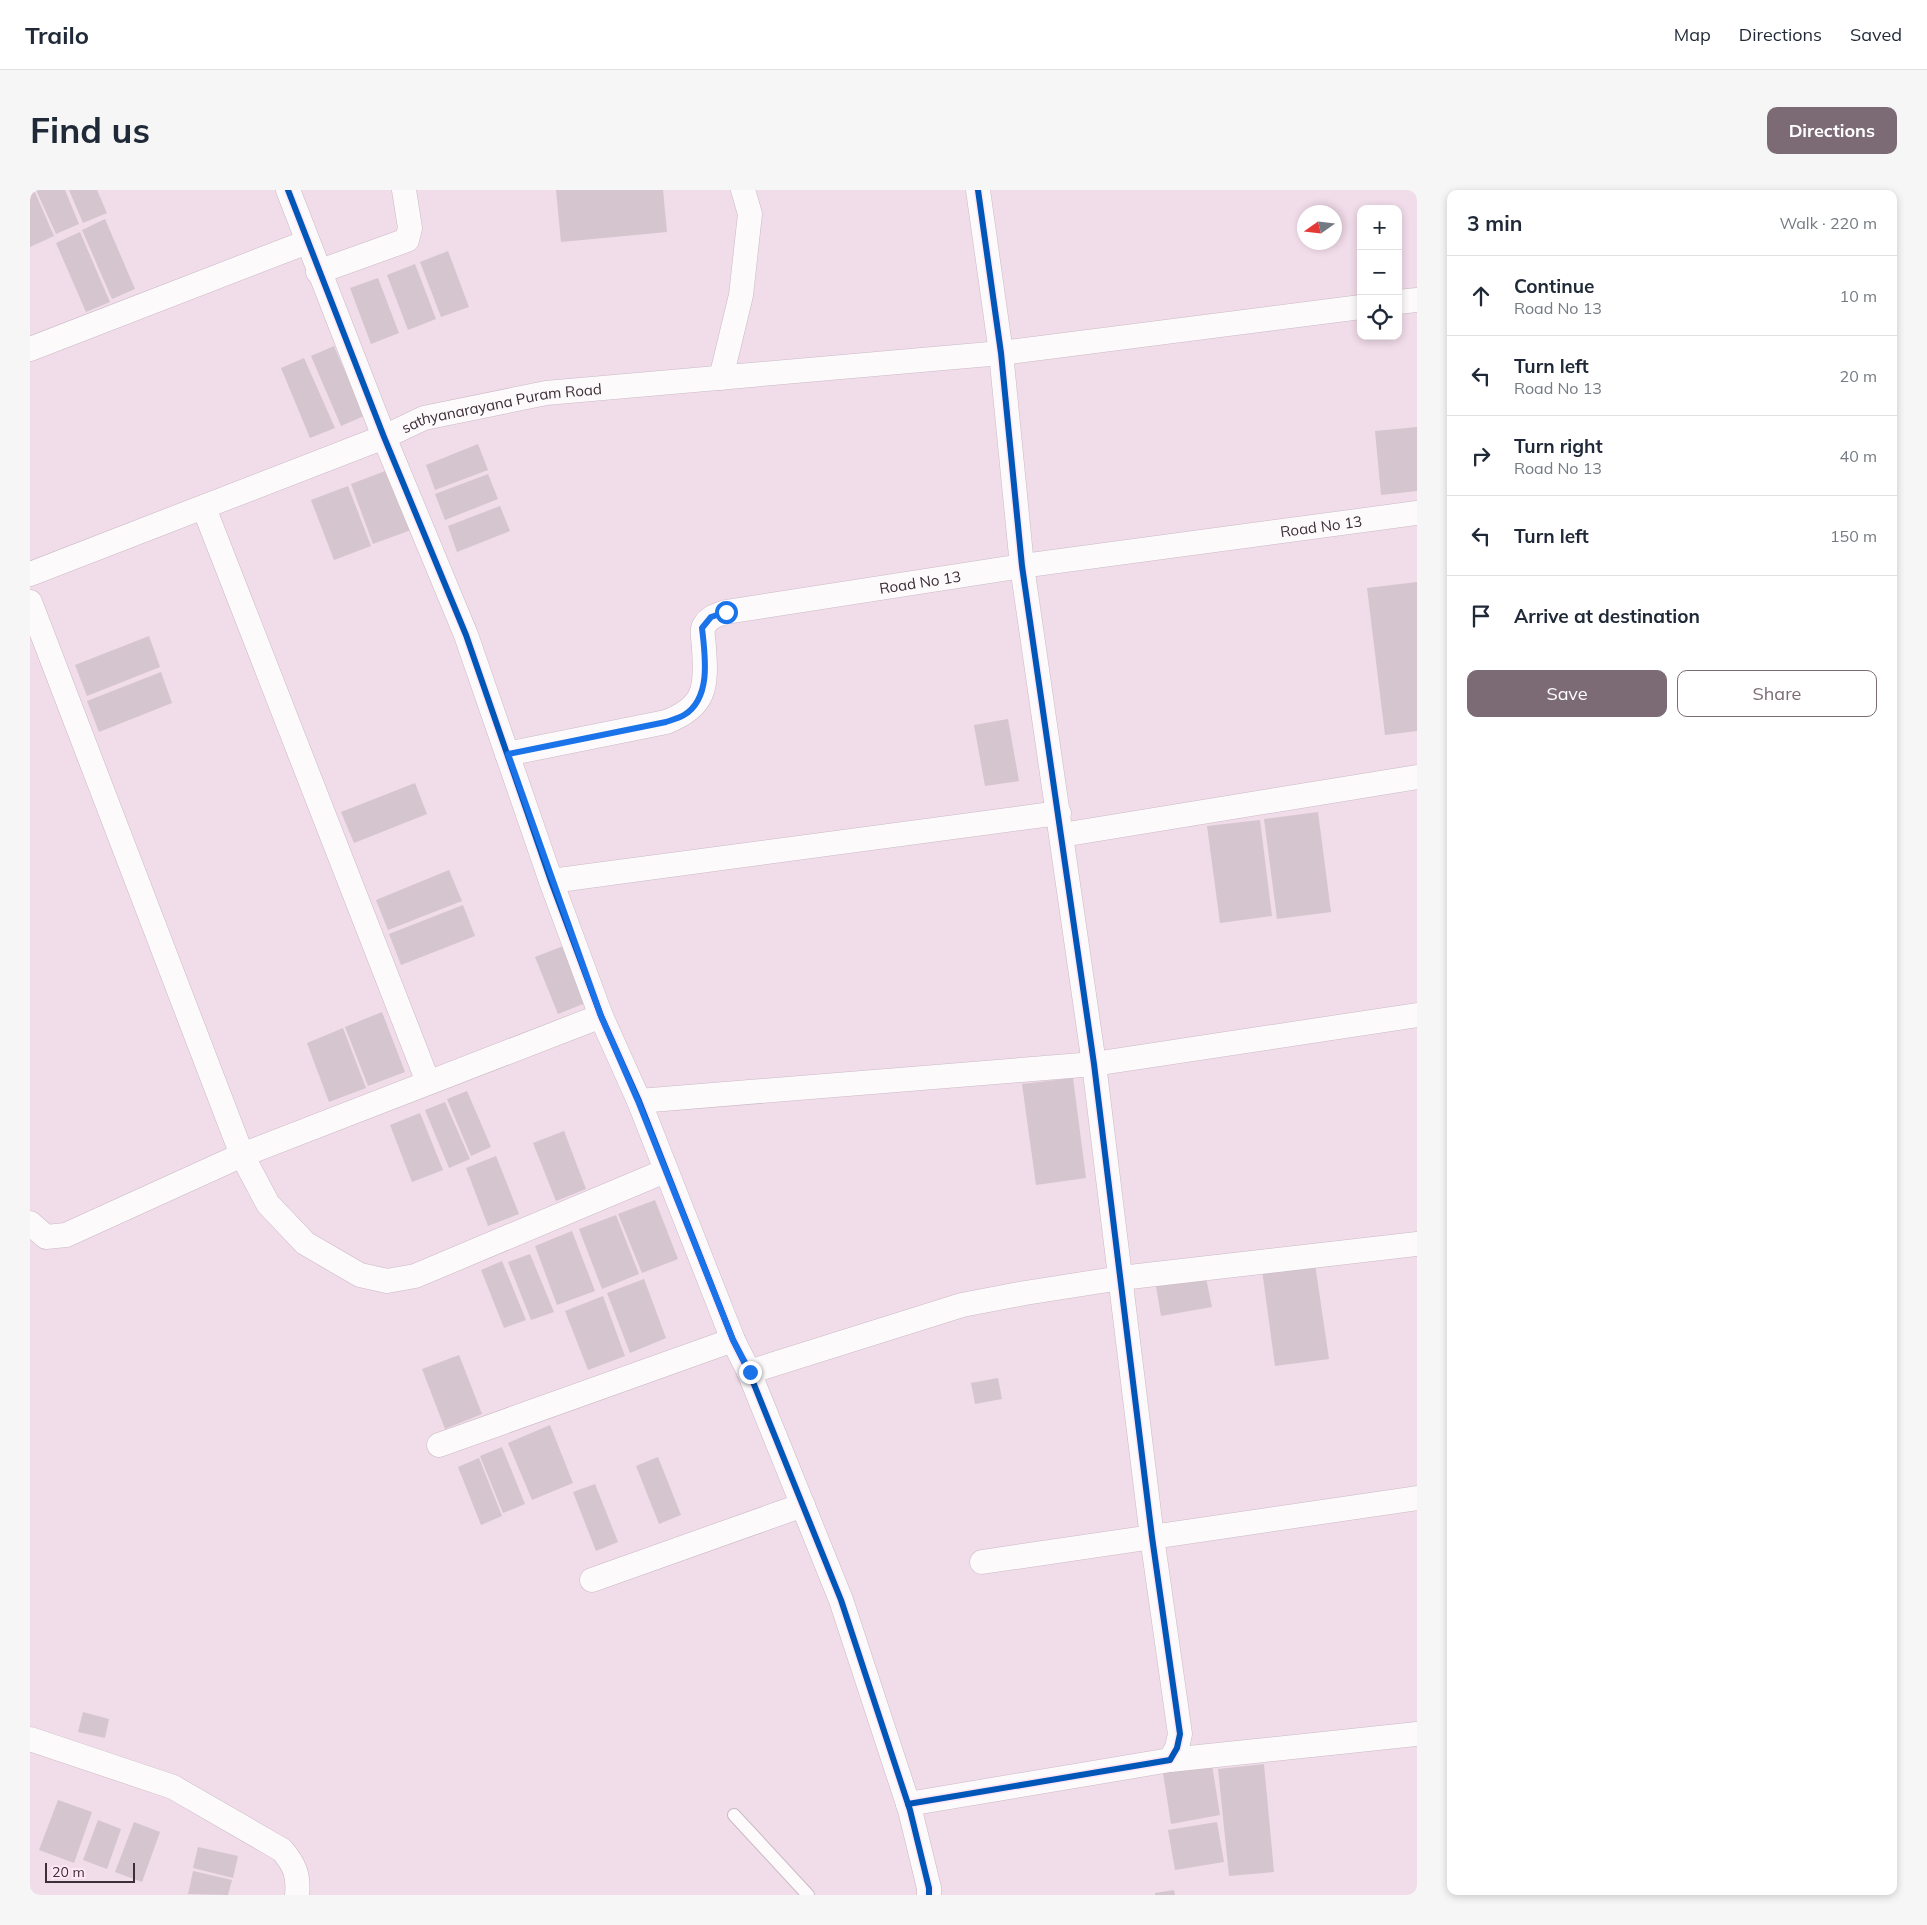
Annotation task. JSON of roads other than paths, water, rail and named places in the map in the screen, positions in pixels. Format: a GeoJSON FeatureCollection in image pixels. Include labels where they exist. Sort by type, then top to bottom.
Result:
{"type":"FeatureCollection","features":[{"type":"Feature","properties":{"kind":"street"},"geometry":{"type":"LineString","coordinates":[[288,190],[318,272],[466,635],[551,881],[601,1016],[638,1101],[733,1340],[750,1372],[840,1600],[908,1804],[929,1888],[929,1895]]}},
{"type":"Feature","properties":{"kind":"street"},"geometry":{"type":"LineString","coordinates":[[318,272],[407,240],[410,228],[404,190]]}},
{"type":"Feature","properties":{"kind":"street"},"geometry":{"type":"LineString","coordinates":[[721,378],[741,295],[750,214],[743,190]]}},
{"type":"Feature","properties":{"kind":"street"},"geometry":{"type":"LineString","coordinates":[[978,190],[1001,353],[1022,566],[1061,824],[1094,1064],[1152,1537],[1180,1734],[1177,1748],[1170,1760]]}},
{"type":"Feature","properties":{"kind":"street"},"geometry":{"type":"LineString","coordinates":[[30,349],[307,242]]}},
{"type":"Feature","properties":{"kind":"street"},"geometry":{"type":"LineString","coordinates":[[1402,302],[1417,300]]}},
{"type":"Feature","properties":{"kind":"street","name":"sathyanarayana Puram Road"},"geometry":{"type":"LineString","coordinates":[[30,574],[384,437],[424,418],[546,394],[1001,353],[1357,308]]}},
{"type":"Feature","properties":{"kind":"street"},"geometry":{"type":"LineString","coordinates":[[204,508],[428,1082]]}},
{"type":"Feature","properties":{"kind":"street","name":"Road No 13"},"geometry":{"type":"LineString","coordinates":[[508,754],[666,722],[685,715],[699,700],[704,682],[702,628],[711,617],[726,612],[1022,566],[1417,513]]}},
{"type":"Feature","properties":{"kind":"street"},"geometry":{"type":"LineString","coordinates":[[30,602],[242,1155],[268,1204],[305,1243],[360,1275],[387,1281],[415,1276],[665,1171]]}},
{"type":"Feature","properties":{"kind":"street"},"geometry":{"type":"LineString","coordinates":[[551,881],[1061,824],[1417,777]]}},
{"type":"Feature","properties":{"kind":"street"},"geometry":{"type":"LineString","coordinates":[[638,1101],[1094,1064],[1417,1015]]}},
{"type":"Feature","properties":{"kind":"street"},"geometry":{"type":"LineString","coordinates":[[30,1223],[46,1237],[66,1235],[242,1155],[601,1016]]}},
{"type":"Feature","properties":{"kind":"street"},"geometry":{"type":"LineString","coordinates":[[750,1372],[962,1305],[1121,1278],[1417,1244]]}},
{"type":"Feature","properties":{"kind":"street"},"geometry":{"type":"LineString","coordinates":[[439,1445],[733,1340]]}},
{"type":"Feature","properties":{"kind":"street"},"geometry":{"type":"LineString","coordinates":[[982,1562],[1417,1498]]}},
{"type":"Feature","properties":{"kind":"street"},"geometry":{"type":"LineString","coordinates":[[592,1580],[803,1505]]}},
{"type":"Feature","properties":{"kind":"street"},"geometry":{"type":"LineString","coordinates":[[908,1804],[1170,1760],[1417,1734]]}},
{"type":"Feature","properties":{"kind":"street"},"geometry":{"type":"LineString","coordinates":[[30,1739],[173,1787],[282,1850],[294,1864],[298,1878],[296,1895]]}},
{"type":"Feature","properties":{"kind":"lane"},"geometry":{"type":"LineString","coordinates":[[734,1815],[808,1895]]}}]}
